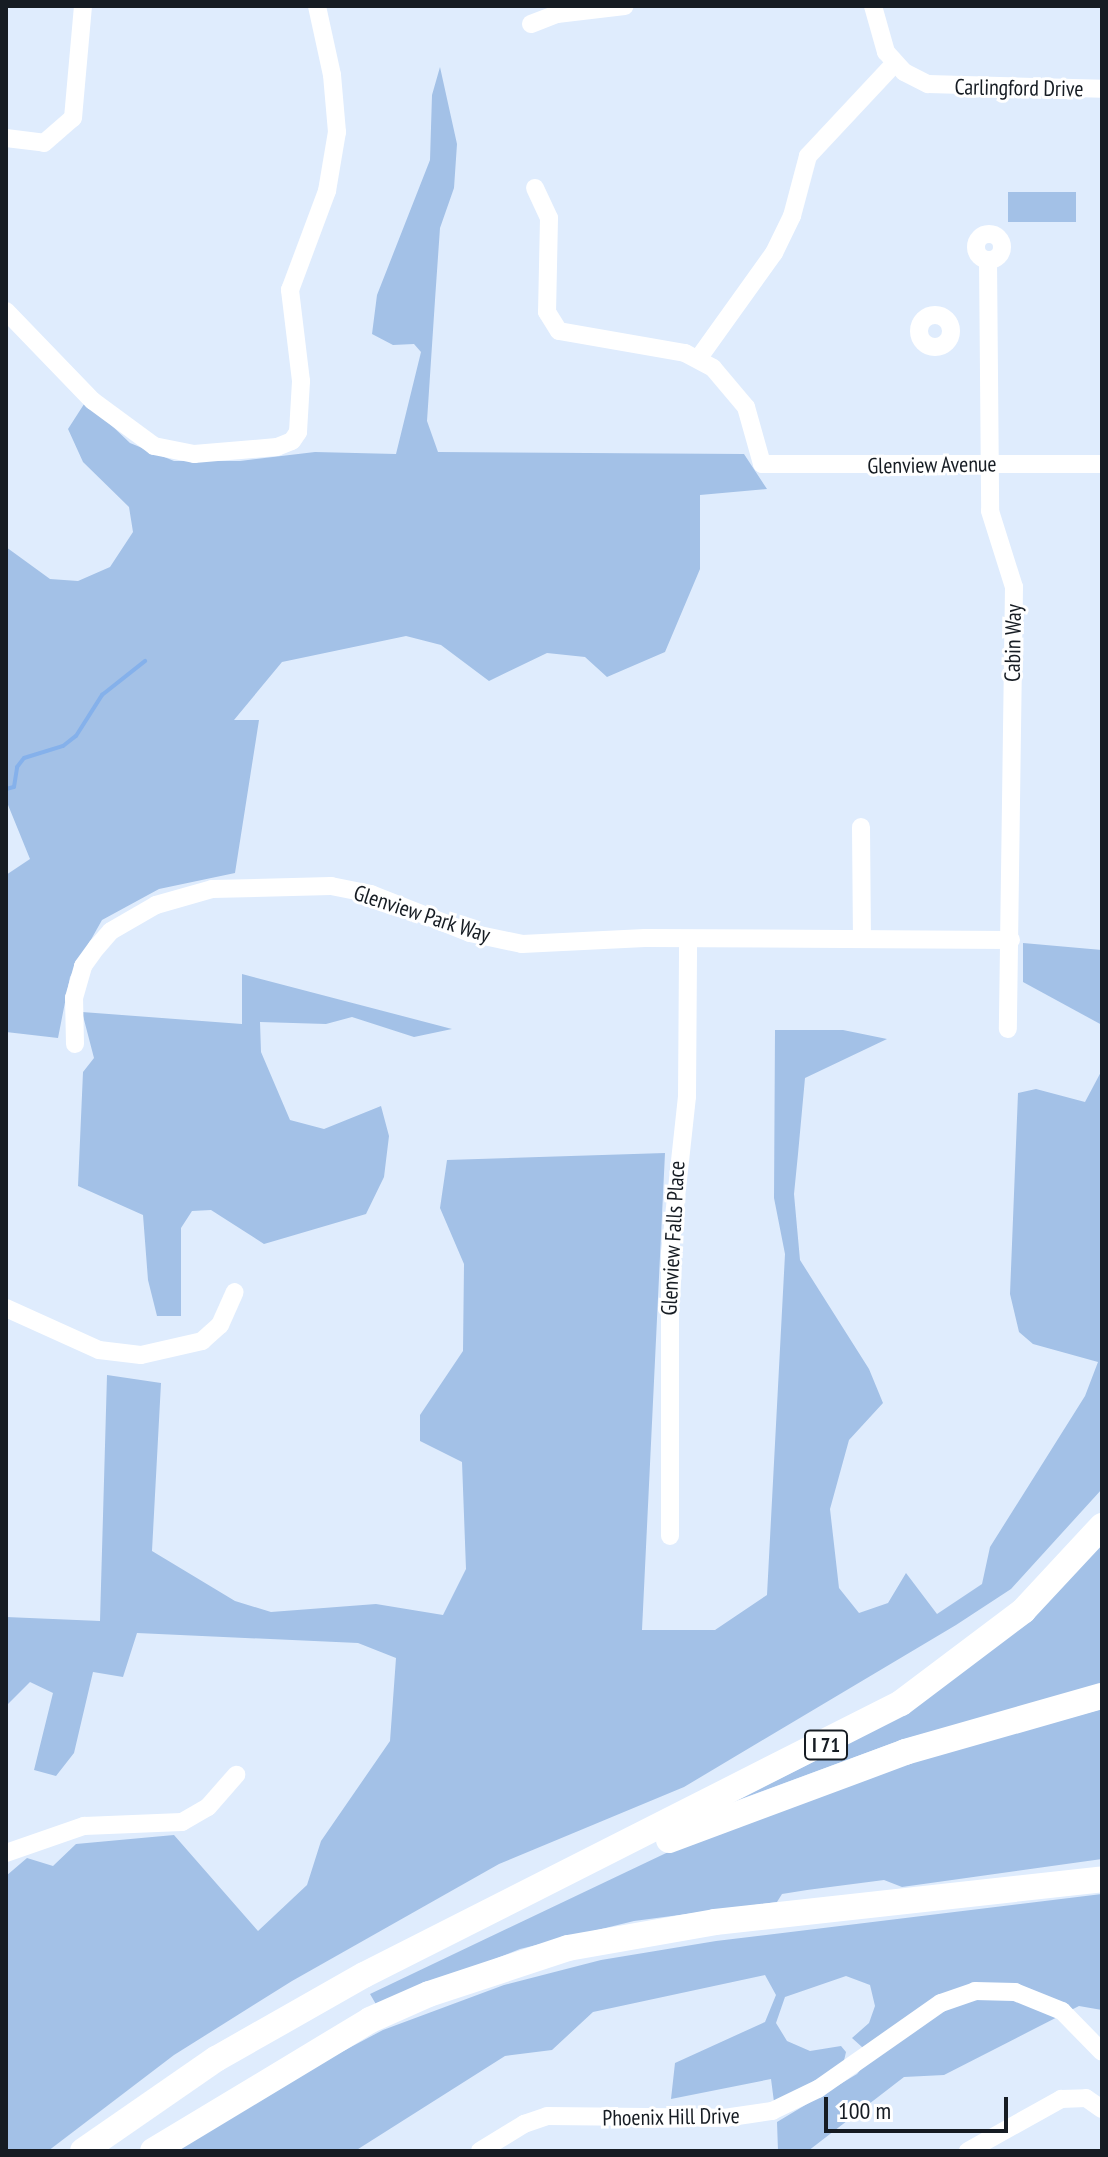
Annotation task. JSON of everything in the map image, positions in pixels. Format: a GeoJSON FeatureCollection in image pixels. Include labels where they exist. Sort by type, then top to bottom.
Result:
{"type":"FeatureCollection","features":[{"type":"Feature","properties":{"kind":"highway","name":"I 71"},"geometry":{"type":"LineString","coordinates":[[83,2151],[205,2066],[293,2014],[509,1904],[547,1879],[772,1772],[901,1703],[1023,1611],[1102,1526]]}},
{"type":"Feature","properties":{"kind":"highway"},"geometry":{"type":"LineString","coordinates":[[509,1904],[540,1897],[825,1779],[1102,1696]]}},
{"type":"Feature","properties":{"kind":"highway"},"geometry":{"type":"LineString","coordinates":[[1068,1880],[1102,1868]]}},
{"type":"Feature","properties":{"kind":"highway"},"geometry":{"type":"LineString","coordinates":[[153,2151],[370,2020],[530,1959],[659,1929],[1068,1880],[1102,1879]]}},
{"type":"Feature","properties":{"kind":"street"},"geometry":{"type":"LineString","coordinates":[[6,138],[44,143],[73,118],[79,103],[83,6]]}},
{"type":"Feature","properties":{"kind":"street"},"geometry":{"type":"LineString","coordinates":[[6,311],[93,401],[154,446],[194,454],[277,447],[296,435],[301,381],[290,290],[327,191],[337,132],[332,75],[317,6]]}},
{"type":"Feature","properties":{"kind":"street"},"geometry":{"type":"LineString","coordinates":[[531,24],[557,14],[625,6]]}},
{"type":"Feature","properties":{"kind":"street"},"geometry":{"type":"LineString","coordinates":[[535,188],[549,218],[547,312],[555,325],[568,335],[698,359],[774,253],[792,216],[808,156],[895,63],[878,34],[873,6]]}},
{"type":"Feature","properties":{"kind":"street","name":"Carlingford Drive"},"geometry":{"type":"LineString","coordinates":[[895,63],[918,80],[937,86],[1102,89]]}},
{"type":"Feature","properties":{"kind":"street","name":"Cabin Way"},"geometry":{"type":"LineString","coordinates":[[988,260],[990,511],[1014,587],[1008,1029]]}},
{"type":"Feature","properties":{"kind":"street"},"geometry":{"type":"LineString","coordinates":[[951,335],[987,336]]}},
{"type":"Feature","properties":{"kind":"street","name":"Glenview Avenue"},"geometry":{"type":"LineString","coordinates":[[698,359],[739,396],[762,464],[1102,464]]}},
{"type":"Feature","properties":{"kind":"street"},"geometry":{"type":"LineString","coordinates":[[861,827],[862,938]]}},
{"type":"Feature","properties":{"kind":"street","name":"Glenview Park Way"},"geometry":{"type":"LineString","coordinates":[[75,1044],[74,998],[83,966],[111,931],[156,905],[212,889],[331,886],[371,894],[470,933],[522,944],[862,938],[1011,940]]}},
{"type":"Feature","properties":{"kind":"street","name":"Glenview Falls Place"},"geometry":{"type":"LineString","coordinates":[[670,1536],[670,1253],[675,1171],[687,1097],[688,940]]}},
{"type":"Feature","properties":{"kind":"street"},"geometry":{"type":"LineString","coordinates":[[6,1308],[99,1350],[141,1355],[202,1341],[220,1325],[235,1292]]}},
{"type":"Feature","properties":{"kind":"street"},"geometry":{"type":"LineString","coordinates":[[6,1853],[84,1826],[182,1822],[208,1807],[236,1775]]}},
{"type":"Feature","properties":{"kind":"street","name":"Phoenix Hill Drive"},"geometry":{"type":"LineString","coordinates":[[480,2151],[524,2124],[547,2116],[724,2118],[772,2111],[818,2089],[941,2003],[975,1991],[1015,1992],[1042,2001],[1073,2019],[1102,2052]]}},
{"type":"Feature","properties":{"kind":"street"},"geometry":{"type":"LineString","coordinates":[[968,2151],[1061,2099],[1086,2098],[1102,2109]]}},
{"type":"Feature","properties":{"kind":"shaded area"},"geometry":{"type":"Polygon","coordinates":[[[440,67],[457,144],[454,188],[440,228],[427,421],[438,452],[744,454],[767,489],[700,495],[700,569],[665,652],[607,677],[585,657],[547,653],[489,681],[441,645],[406,636],[282,662],[234,720],[259,720],[235,873],[159,889],[102,920],[70,977],[58,1038],[6,1032],[6,875],[30,859],[6,800],[6,547],[50,579],[78,581],[110,567],[133,532],[129,507],[83,462],[68,429],[86,401],[130,443],[174,461],[240,461],[315,452],[396,454],[421,352],[414,344],[393,345],[372,334],[377,295],[430,160],[432,95],[440,67]]]}},
{"type":"Feature","properties":{"kind":"shaded area"},"geometry":{"type":"Polygon","coordinates":[[[1008,192],[1076,192],[1076,222],[1008,222],[1008,192]]]}},
{"type":"Feature","properties":{"kind":"shaded area"},"geometry":{"type":"Polygon","coordinates":[[[1023,943],[1102,950],[1102,1025],[1023,982],[1023,943]]]}},
{"type":"Feature","properties":{"kind":"shaded area"},"geometry":{"type":"Polygon","coordinates":[[[242,974],[452,1029],[414,1037],[352,1017],[326,1024],[260,1022],[261,1052],[290,1120],[324,1129],[381,1106],[389,1136],[384,1177],[366,1214],[264,1244],[211,1210],[192,1211],[181,1228],[181,1316],[157,1316],[148,1280],[143,1215],[78,1186],[83,1072],[94,1058],[82,1012],[242,1024],[242,974]]]}},
{"type":"Feature","properties":{"kind":"shaded area"},"geometry":{"type":"Polygon","coordinates":[[[775,1030],[843,1030],[887,1039],[805,1078],[794,1194],[800,1260],[869,1369],[883,1403],[849,1440],[830,1509],[839,1588],[859,1613],[888,1603],[906,1573],[937,1614],[982,1584],[990,1547],[1085,1396],[1098,1362],[1033,1344],[1019,1332],[1010,1294],[1018,1093],[1036,1089],[1085,1102],[1102,1070],[1102,1489],[1011,1589],[956,1625],[684,1787],[499,1864],[292,1981],[174,2055],[48,2151],[6,2151],[6,1876],[27,1858],[53,1866],[76,1844],[174,1835],[258,1931],[307,1885],[321,1841],[390,1741],[396,1658],[358,1643],[137,1633],[123,1677],[93,1672],[74,1753],[56,1776],[34,1770],[53,1693],[30,1682],[6,1706],[6,1617],[100,1621],[107,1375],[161,1383],[152,1551],[235,1601],[271,1612],[376,1604],[443,1615],[466,1569],[462,1462],[420,1441],[420,1415],[463,1351],[464,1264],[440,1208],[447,1160],[665,1153],[642,1630],[715,1630],[767,1595],[785,1254],[774,1198],[775,1030]]]}},
{"type":"Feature","properties":{"kind":"shaded area"},"geometry":{"type":"Polygon","coordinates":[[[1102,1540],[1102,1685],[901,1740],[733,1802],[827,1755],[1102,1540]]]}},
{"type":"Feature","properties":{"kind":"shaded area"},"geometry":{"type":"Polygon","coordinates":[[[1102,1709],[1102,1859],[902,1887],[884,1880],[807,1890],[782,1894],[777,1902],[634,1921],[520,1949],[377,2006],[370,1994],[683,1845],[917,1760],[1102,1709]]]}},
{"type":"Feature","properties":{"kind":"shaded area"},"geometry":{"type":"Polygon","coordinates":[[[1102,1894],[1102,2010],[1079,2006],[944,2075],[904,2077],[808,2151],[778,2151],[777,2122],[857,2074],[872,2056],[852,2038],[869,2023],[875,2006],[870,1985],[846,1976],[785,1997],[776,2023],[787,2041],[810,2051],[841,2046],[846,2052],[843,2065],[789,2101],[774,2102],[771,2079],[671,2099],[675,2063],[765,2022],[776,1995],[765,1975],[593,2012],[552,2050],[505,2056],[355,2151],[174,2151],[224,2114],[383,2030],[504,1985],[601,1960],[716,1941],[1102,1894]]]}},
{"type":"Feature","properties":{"kind":"waterway"},"geometry":{"type":"LineString","coordinates":[[6,789],[14,787],[17,767],[24,758],[63,746],[76,736],[102,695],[145,661]]}}]}
